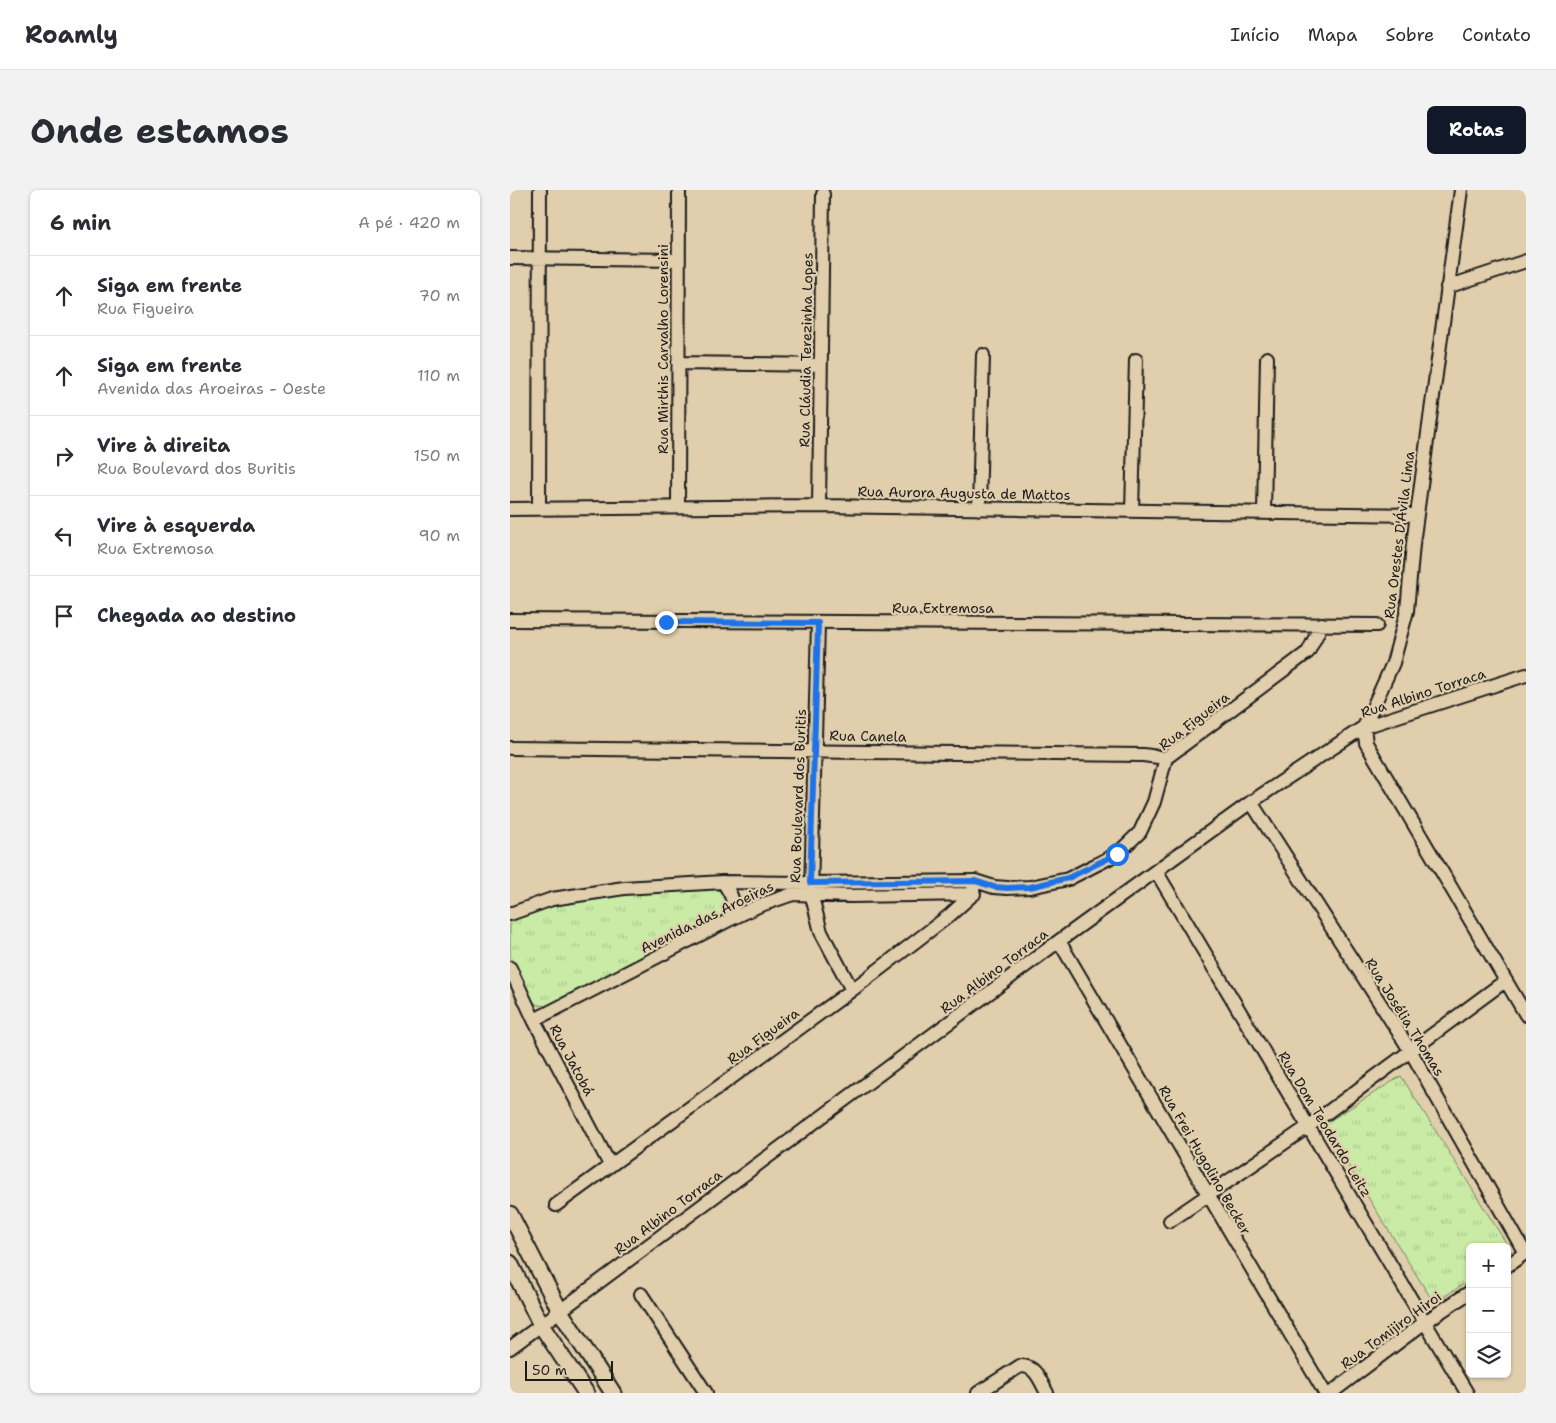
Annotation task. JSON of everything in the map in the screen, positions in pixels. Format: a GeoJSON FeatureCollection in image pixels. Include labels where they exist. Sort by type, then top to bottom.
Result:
{"type":"FeatureCollection","features":[{"type":"Feature","properties":{"kind":"street"},"geometry":{"type":"LineString","coordinates":[[539,508],[540,190]]}},
{"type":"Feature","properties":{"kind":"street","name":"Rua Mirthis Carvalho Lorensini"},"geometry":{"type":"LineString","coordinates":[[678,507],[679,190]]}},
{"type":"Feature","properties":{"kind":"street","name":"Rua Orestes D'Ávila Lima"},"geometry":{"type":"LineString","coordinates":[[1364,727],[1392,663],[1407,611],[1417,515],[1460,190]]}},
{"type":"Feature","properties":{"kind":"street","name":"Rua Cláudia Terezinha Lopes"},"geometry":{"type":"LineString","coordinates":[[819,506],[824,194]]}},
{"type":"Feature","properties":{"kind":"street"},"geometry":{"type":"LineString","coordinates":[[510,258],[679,260]]}},
{"type":"Feature","properties":{"kind":"street"},"geometry":{"type":"LineString","coordinates":[[1448,287],[1526,261]]}},
{"type":"Feature","properties":{"kind":"street"},"geometry":{"type":"LineString","coordinates":[[979,509],[983,355]]}},
{"type":"Feature","properties":{"kind":"street"},"geometry":{"type":"LineString","coordinates":[[1264,512],[1267,358]]}},
{"type":"Feature","properties":{"kind":"street"},"geometry":{"type":"LineString","coordinates":[[1132,510],[1136,360]]}},
{"type":"Feature","properties":{"kind":"street"},"geometry":{"type":"LineString","coordinates":[[678,363],[821,364]]}},
{"type":"Feature","properties":{"kind":"street","name":"Rua Aurora Augusta de Mattos"},"geometry":{"type":"LineString","coordinates":[[510,509],[819,506],[1417,515]]}},
{"type":"Feature","properties":{"kind":"street","name":"Rua Extremosa"},"geometry":{"type":"LineString","coordinates":[[510,620],[818,623],[1377,624]]}},
{"type":"Feature","properties":{"kind":"street","name":"Rua Boulevard dos Buritis"},"geometry":{"type":"LineString","coordinates":[[818,623],[811,888],[821,932],[852,990]]}},
{"type":"Feature","properties":{"kind":"street","name":"Rua Figueira"},"geometry":{"type":"LineString","coordinates":[[994,887],[1030,887],[1068,878],[1117,854],[1140,832],[1154,802],[1166,758],[1308,652],[1322,624]]}},
{"type":"Feature","properties":{"kind":"street","name":"Rua Albino Torraca"},"geometry":{"type":"LineString","coordinates":[[510,1348],[1059,941],[1252,802],[1364,727],[1526,675]]}},
{"type":"Feature","properties":{"kind":"street"},"geometry":{"type":"LineString","coordinates":[[1364,727],[1366,743],[1526,1015]]}},
{"type":"Feature","properties":{"kind":"street","name":"Rua Canela"},"geometry":{"type":"LineString","coordinates":[[510,748],[814,750],[1133,755],[1166,758]]}},
{"type":"Feature","properties":{"kind":"street","name":"Rua Josélia Thomas"},"geometry":{"type":"LineString","coordinates":[[1252,802],[1410,1050],[1525,1254]]}},
{"type":"Feature","properties":{"kind":"street","name":"Rua Dom Teodardo Leitz"},"geometry":{"type":"LineString","coordinates":[[1156,871],[1467,1393]]}},
{"type":"Feature","properties":{"kind":"street"},"geometry":{"type":"LineString","coordinates":[[972,895],[975,881]]}},
{"type":"Feature","properties":{"kind":"street"},"geometry":{"type":"LineString","coordinates":[[510,914],[552,899],[624,888],[722,882],[811,888],[975,881],[994,887]]}},
{"type":"Feature","properties":{"kind":"street"},"geometry":{"type":"LineString","coordinates":[[722,882],[731,894],[734,906],[731,919]]}},
{"type":"Feature","properties":{"kind":"street","name":"Avenida das Aroeiras"},"geometry":{"type":"LineString","coordinates":[[534,1020],[758,906],[811,888],[851,896],[972,895],[994,887]]}},
{"type":"Feature","properties":{"kind":"street","name":"Rua Figueira"},"geometry":{"type":"LineString","coordinates":[[556,1205],[852,990],[950,915],[972,895]]}},
{"type":"Feature","properties":{"kind":"street","name":"Rua Frei Hugolino Becker"},"geometry":{"type":"LineString","coordinates":[[1059,941],[1324,1393]]}},
{"type":"Feature","properties":{"kind":"street","name":"Rua Jatobá"},"geometry":{"type":"LineString","coordinates":[[510,968],[534,1020],[610,1165]]}},
{"type":"Feature","properties":{"kind":"street"},"geometry":{"type":"LineString","coordinates":[[1170,1221],[1309,1126],[1505,981]]}},
{"type":"Feature","properties":{"kind":"street"},"geometry":{"type":"LineString","coordinates":[[510,1214],[560,1311],[613,1393]]}},
{"type":"Feature","properties":{"kind":"street"},"geometry":{"type":"LineString","coordinates":[[1511,1263],[1525,1254]]}},
{"type":"Feature","properties":{"kind":"street"},"geometry":{"type":"LineString","coordinates":[[510,1263],[542,1325],[586,1393]]}},
{"type":"Feature","properties":{"kind":"street"},"geometry":{"type":"LineString","coordinates":[[642,1294],[706,1393]]}},
{"type":"Feature","properties":{"kind":"street","name":"Rua Tomijiro Hiroi"},"geometry":{"type":"LineString","coordinates":[[1331,1393],[1425,1322],[1466,1295]]}},
{"type":"Feature","properties":{"kind":"street"},"geometry":{"type":"LineString","coordinates":[[978,1393],[1020,1366],[1032,1368],[1047,1393]]}},
{"type":"Feature","properties":{"kind":"green space"},"geometry":{"type":"Polygon","coordinates":[[[714,888],[723,892],[728,904],[725,913],[718,920],[548,1006],[538,1005],[532,1001],[510,957],[510,919],[555,906],[602,896],[714,888]]]}},
{"type":"Feature","properties":{"kind":"green space"},"geometry":{"type":"Polygon","coordinates":[[[1401,1076],[1506,1243],[1466,1243],[1466,1283],[1434,1303],[1323,1125],[1401,1076]]]}},
{"type":"Feature","properties":{"kind":"route"},"geometry":{"type":"LineString","coordinates":[[666,622],[818,623],[810,883],[975,881],[994,887],[1030,887],[1068,878],[1117,854]]}}]}
